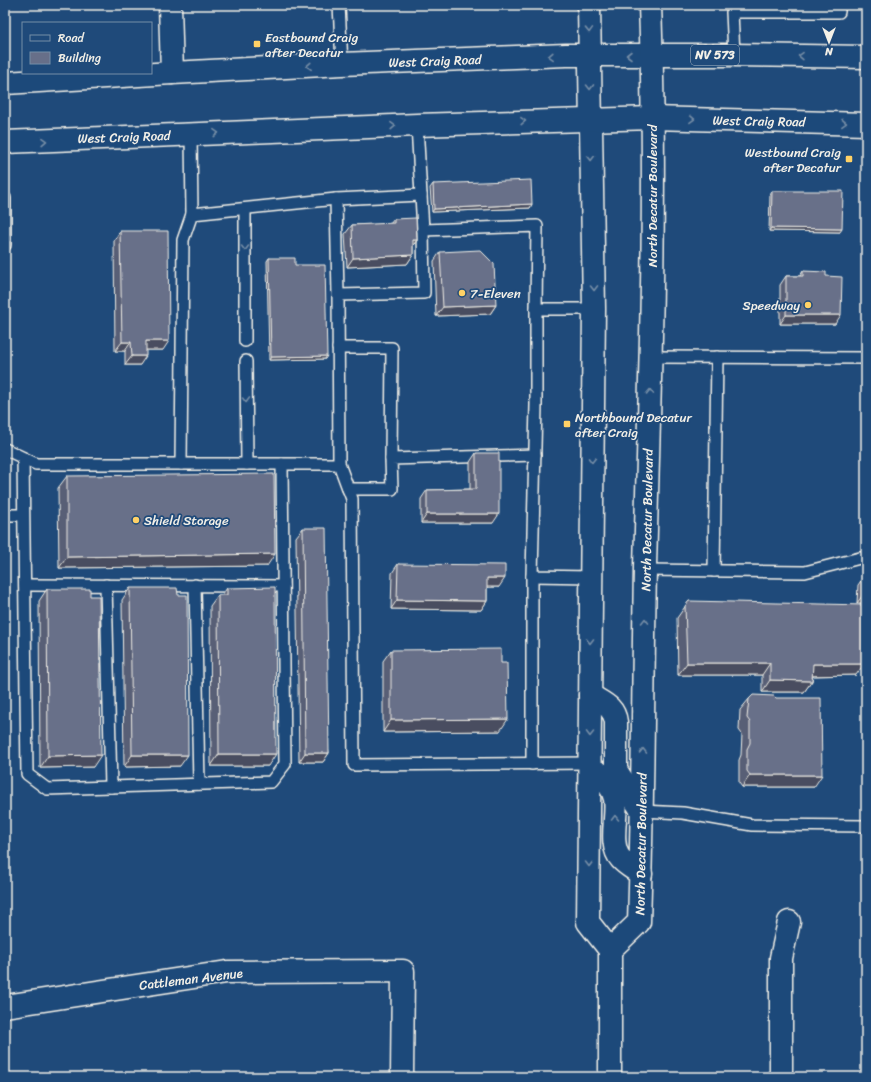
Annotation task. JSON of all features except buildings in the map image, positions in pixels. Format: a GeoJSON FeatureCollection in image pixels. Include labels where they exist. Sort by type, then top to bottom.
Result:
{"type":"FeatureCollection","features":[{"type":"Feature","properties":{"kind":"main road"},"geometry":{"type":"LineString","coordinates":[[170,5],[172,73]]}},
{"type":"Feature","properties":{"kind":"main road"},"geometry":{"type":"LineString","coordinates":[[589,5],[594,310],[588,922],[610,950],[610,1077]]}},
{"type":"Feature","properties":{"kind":"main road","name":"North Decatur Boulevard"},"geometry":{"type":"LineString","coordinates":[[610,950],[639,922],[645,570],[651,357],[653,118],[650,5]]}},
{"type":"Feature","properties":{"kind":"main road","name":"West Craig Road"},"geometry":{"type":"LineString","coordinates":[[5,83],[342,64],[590,55],[866,57]]}},
{"type":"Feature","properties":{"kind":"main road","name":"West Craig Road"},"geometry":{"type":"LineString","coordinates":[[5,142],[591,119],[653,118],[866,124]]}},
{"type":"Feature","properties":{"kind":"main road"},"geometry":{"type":"LineString","coordinates":[[590,695],[611,708],[615,714],[616,770],[642,811]]}},
{"type":"Feature","properties":{"kind":"main road"},"geometry":{"type":"LineString","coordinates":[[589,763],[609,784],[615,798],[616,852],[621,859],[641,874]]}},
{"type":"Feature","properties":{"kind":"main road"},"geometry":{"type":"LineString","coordinates":[[781,1077],[781,958],[789,922]]}},
{"type":"Feature","properties":{"kind":"main road","name":"Cattleman Avenue"},"geometry":{"type":"LineString","coordinates":[[5,1006],[227,972],[403,971],[402,1077]]}},
{"type":"Feature","properties":{"kind":"lane"},"geometry":{"type":"LineString","coordinates":[[339,5],[342,64]]}},
{"type":"Feature","properties":{"kind":"lane"},"geometry":{"type":"LineString","coordinates":[[734,55],[732,12],[839,12],[839,5]]}},
{"type":"Feature","properties":{"kind":"lane"},"geometry":{"type":"LineString","coordinates":[[338,295],[424,293],[423,230],[417,125]]}},
{"type":"Feature","properties":{"kind":"lane"},"geometry":{"type":"LineString","coordinates":[[180,464],[183,240],[192,214],[191,134]]}},
{"type":"Feature","properties":{"kind":"lane"},"geometry":{"type":"LineString","coordinates":[[192,214],[336,199],[421,195]]}},
{"type":"Feature","properties":{"kind":"lane"},"geometry":{"type":"LineString","coordinates":[[5,198],[5,244]]}},
{"type":"Feature","properties":{"kind":"lane"},"geometry":{"type":"LineString","coordinates":[[336,199],[338,295],[338,464],[352,499],[354,765],[589,763]]}},
{"type":"Feature","properties":{"kind":"lane"},"geometry":{"type":"LineString","coordinates":[[245,209],[245,341]]}},
{"type":"Feature","properties":{"kind":"lane"},"geometry":{"type":"LineString","coordinates":[[423,230],[537,226],[536,405],[532,576],[532,764]]}},
{"type":"Feature","properties":{"kind":"lane"},"geometry":{"type":"LineString","coordinates":[[536,309],[594,310]]}},
{"type":"Feature","properties":{"kind":"lane"},"geometry":{"type":"LineString","coordinates":[[338,348],[392,348],[392,489],[348,488]]}},
{"type":"Feature","properties":{"kind":"lane"},"geometry":{"type":"LineString","coordinates":[[651,357],[866,358]]}},
{"type":"Feature","properties":{"kind":"lane"},"geometry":{"type":"LineString","coordinates":[[714,571],[718,357]]}},
{"type":"Feature","properties":{"kind":"lane"},"geometry":{"type":"LineString","coordinates":[[246,362],[247,464]]}},
{"type":"Feature","properties":{"kind":"lane"},"geometry":{"type":"LineString","coordinates":[[5,449],[36,464],[338,464]]}},
{"type":"Feature","properties":{"kind":"lane"},"geometry":{"type":"LineString","coordinates":[[391,459],[535,455]]}},
{"type":"Feature","properties":{"kind":"lane"},"geometry":{"type":"LineString","coordinates":[[23,458],[27,774],[46,789],[271,782],[285,764],[282,464]]}},
{"type":"Feature","properties":{"kind":"lane"},"geometry":{"type":"LineString","coordinates":[[5,515],[23,515]]}},
{"type":"Feature","properties":{"kind":"lane"},"geometry":{"type":"LineString","coordinates":[[645,570],[805,572],[860,558],[866,558]]}},
{"type":"Feature","properties":{"kind":"lane"},"geometry":{"type":"LineString","coordinates":[[532,576],[591,576]]}},
{"type":"Feature","properties":{"kind":"lane"},"geometry":{"type":"LineString","coordinates":[[24,585],[284,586]]}},
{"type":"Feature","properties":{"kind":"lane"},"geometry":{"type":"LineString","coordinates":[[106,585],[111,787]]}},
{"type":"Feature","properties":{"kind":"lane"},"geometry":{"type":"LineString","coordinates":[[195,585],[199,784]]}},
{"type":"Feature","properties":{"kind":"lane"},"geometry":{"type":"LineString","coordinates":[[642,811],[682,813],[752,825],[866,826]]}},
{"type":"Feature","properties":{"kind":"place","name":"Eastbound Craig after Decatur"},"geometry":{"type":"Point","coordinates":[257,44]}},
{"type":"Feature","properties":{"kind":"place","name":"Westbound Craig after Decatur"},"geometry":{"type":"Point","coordinates":[849,159]}},
{"type":"Feature","properties":{"kind":"place","name":"7-Eleven"},"geometry":{"type":"Point","coordinates":[462,293]}},
{"type":"Feature","properties":{"kind":"place","name":"Speedway"},"geometry":{"type":"Point","coordinates":[808,305]}},
{"type":"Feature","properties":{"kind":"place","name":"Northbound Decatur after Craig"},"geometry":{"type":"Point","coordinates":[567,424]}},
{"type":"Feature","properties":{"kind":"place","name":"Shield Storage"},"geometry":{"type":"Point","coordinates":[136,520]}}]}
